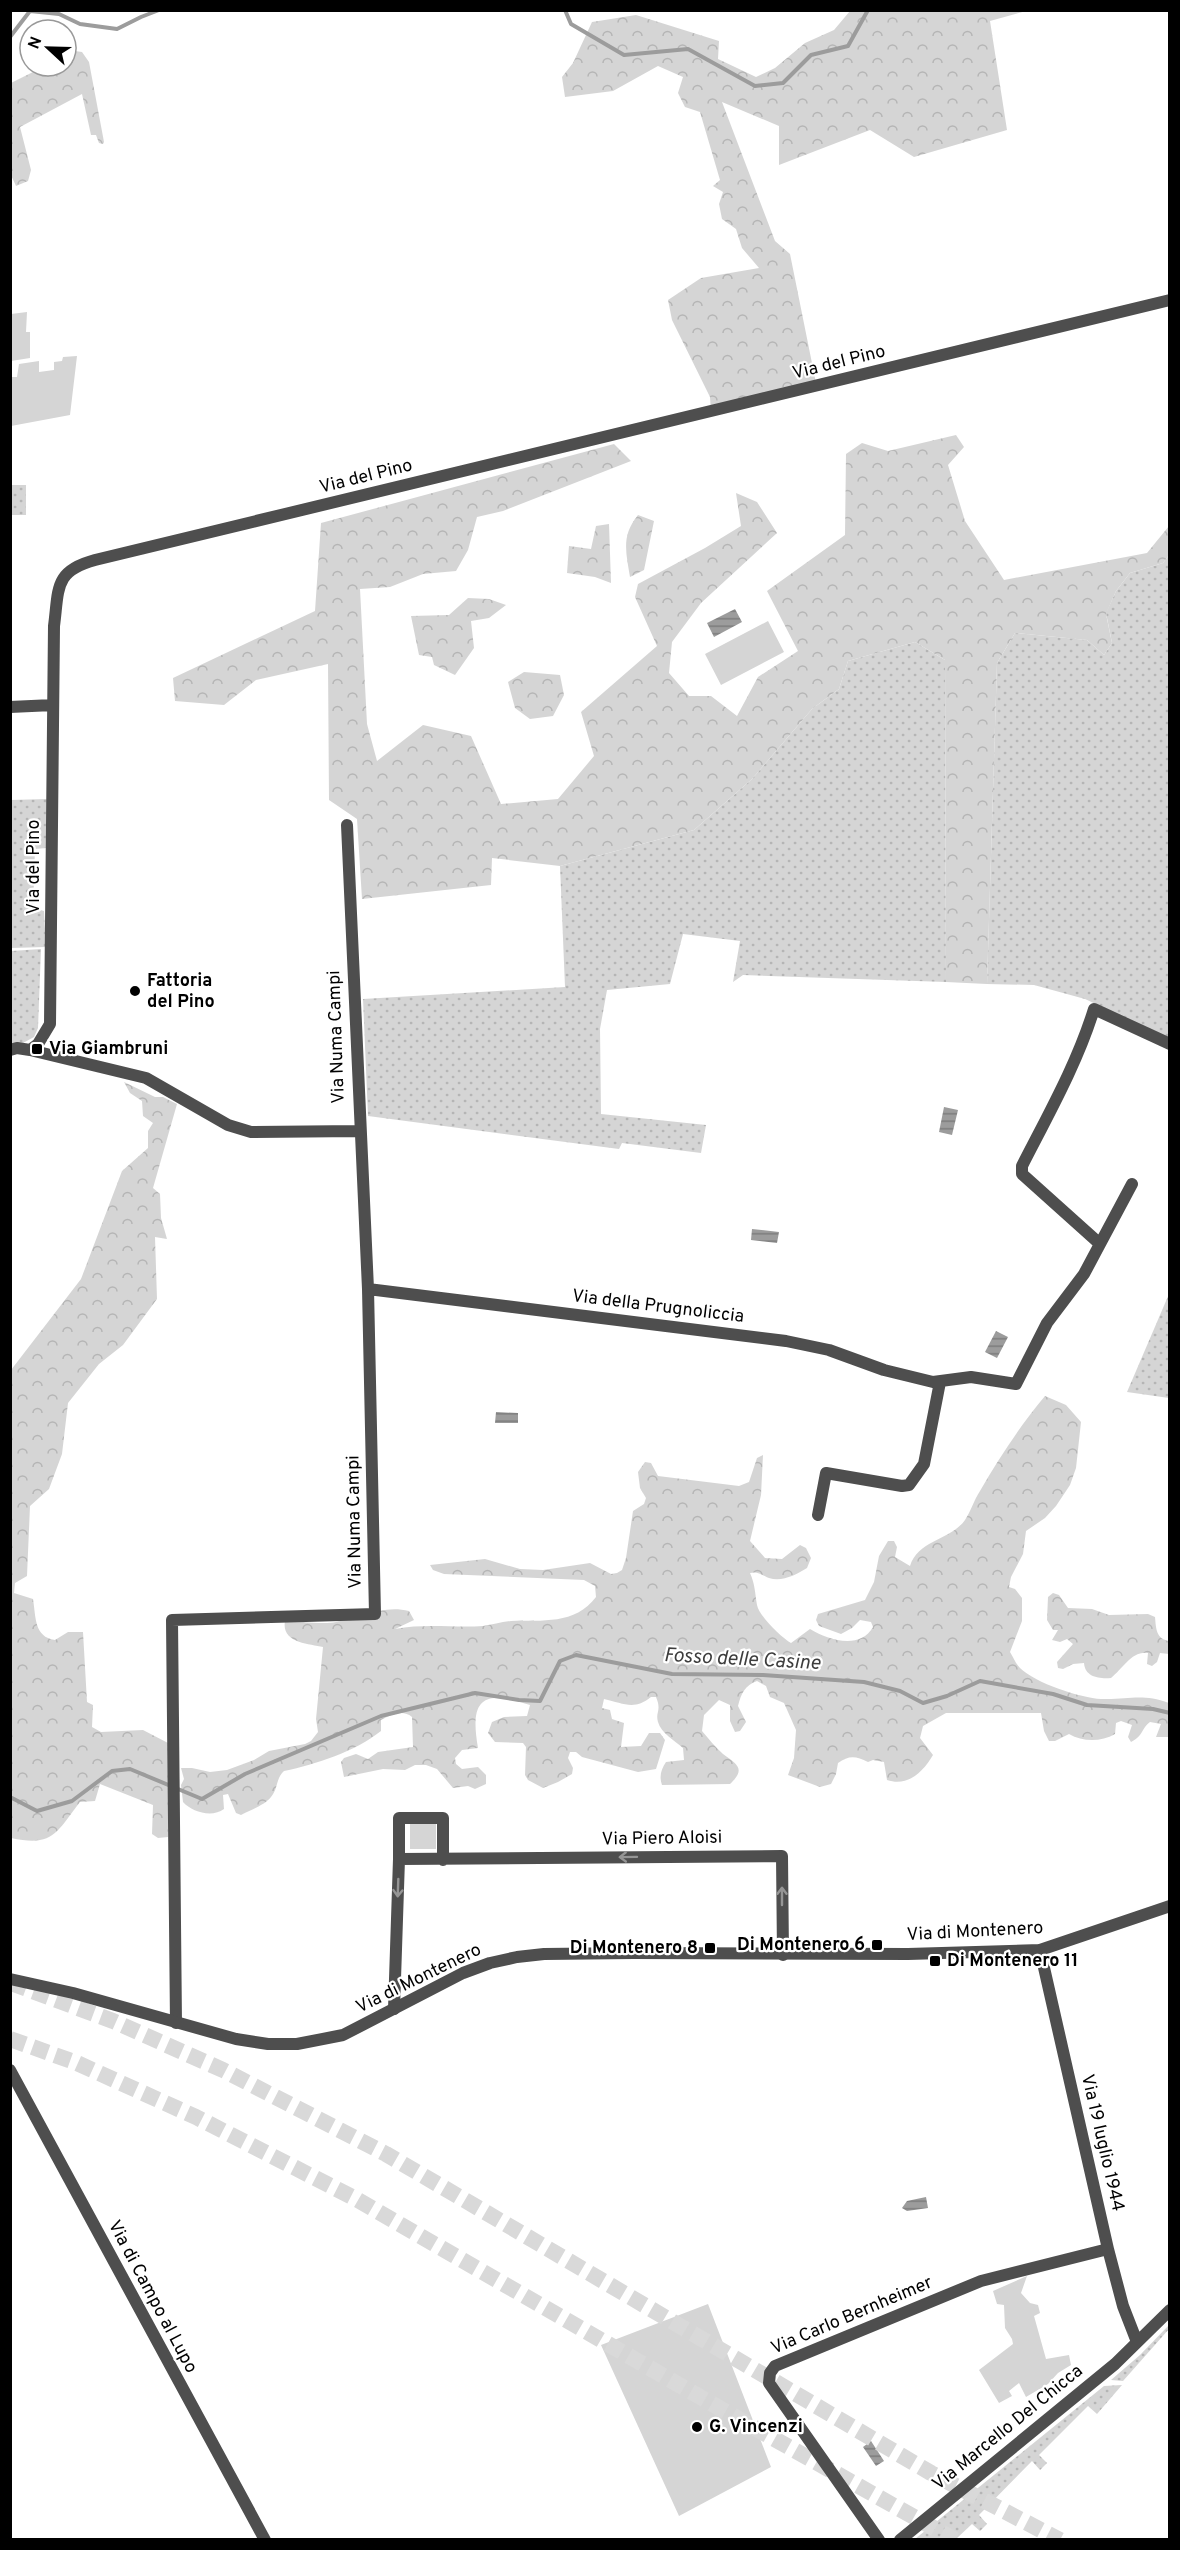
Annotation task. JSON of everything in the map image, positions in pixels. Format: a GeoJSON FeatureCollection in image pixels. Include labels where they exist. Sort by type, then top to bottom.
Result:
{"type":"FeatureCollection","features":[{"type":"Feature","properties":{"kind":"street","name":"Via del Pino"},"geometry":{"type":"LineString","coordinates":[[30,1050],[39,1044],[50,1024],[52,1007],[54,626],[58,593],[63,577],[71,568],[1170,300]]}},
{"type":"Feature","properties":{"kind":"street"},"geometry":{"type":"LineString","coordinates":[[10,707],[53,705]]}},
{"type":"Feature","properties":{"kind":"street","name":"Via Numa Campi"},"geometry":{"type":"LineString","coordinates":[[176,2023],[172,1620],[375,1614],[368,1289],[359,1131],[347,825]]}},
{"type":"Feature","properties":{"kind":"street"},"geometry":{"type":"LineString","coordinates":[[1100,1244],[1022,1174],[1022,1166],[1087,1033],[1094,1009],[1170,1044]]}},
{"type":"Feature","properties":{"kind":"street"},"geometry":{"type":"LineString","coordinates":[[10,1050],[17,1048],[30,1050],[146,1078],[228,1125],[251,1132],[359,1131]]}},
{"type":"Feature","properties":{"kind":"street","name":"Via della Prugnoliccia"},"geometry":{"type":"LineString","coordinates":[[368,1289],[786,1341],[829,1350],[884,1370],[940,1382],[972,1377],[1016,1384],[1047,1323],[1084,1274],[1132,1184]]}},
{"type":"Feature","properties":{"kind":"street"},"geometry":{"type":"LineString","coordinates":[[818,1515],[826,1473],[902,1486],[909,1485],[924,1464],[940,1382]]}},
{"type":"Feature","properties":{"kind":"street"},"geometry":{"type":"LineString","coordinates":[[394,2009],[399,1818],[443,1818],[443,1860]]}},
{"type":"Feature","properties":{"kind":"street","name":"Via Piero Aloisi"},"geometry":{"type":"LineString","coordinates":[[399,1859],[782,1856],[783,1955]]}},
{"type":"Feature","properties":{"kind":"street","name":"Via di Montenero"},"geometry":{"type":"LineString","coordinates":[[10,1979],[73,1993],[243,2040],[268,2044],[297,2044],[343,2035],[464,1973],[490,1963],[516,1957],[544,1954],[908,1954],[1040,1950],[1170,1906]]}},
{"type":"Feature","properties":{"kind":"street","name":"Via 19 luglio 1944"},"geometry":{"type":"LineString","coordinates":[[1040,1950],[1108,2249],[1137,2342]]}},
{"type":"Feature","properties":{"kind":"street","name":"Via di Campo al Lupo"},"geometry":{"type":"LineString","coordinates":[[10,2070],[265,2540]]}},
{"type":"Feature","properties":{"kind":"street","name":"Via Carlo Bernheimer"},"geometry":{"type":"LineString","coordinates":[[879,2540],[769,2383],[770,2373],[775,2366],[981,2281],[1108,2249]]}},
{"type":"Feature","properties":{"kind":"street","name":"Via Marcello Del Chicca"},"geometry":{"type":"LineString","coordinates":[[900,2540],[1115,2364],[1170,2310]]}},
{"type":"Feature","properties":{"kind":"green space"},"geometry":{"type":"Polygon","coordinates":[[[850,11],[1026,11],[990,21],[1007,130],[914,157],[870,130],[779,165],[779,126],[722,102],[775,241],[790,254],[816,383],[711,412],[710,397],[672,320],[668,300],[701,278],[759,268],[742,248],[736,229],[722,219],[719,204],[723,192],[713,186],[720,180],[700,112],[685,107],[678,93],[683,77],[658,66],[613,91],[565,97],[562,77],[573,63],[592,22],[636,15],[719,41],[718,59],[756,77],[775,68],[805,43],[834,30],[850,11]]]}},
{"type":"Feature","properties":{"kind":"green space"},"geometry":{"type":"Polygon","coordinates":[[[78,51],[82,52],[89,62],[103,144],[99,143],[96,135],[91,135],[82,94],[20,127],[31,170],[28,181],[16,186],[10,173],[11,83],[21,78],[78,78],[78,51]]]}},
{"type":"Feature","properties":{"kind":"green space"},"geometry":{"type":"Polygon","coordinates":[[[27,312],[26,332],[30,332],[30,358],[11,361],[11,314],[27,312]]]}},
{"type":"Feature","properties":{"kind":"green space"},"geometry":{"type":"Polygon","coordinates":[[[77,356],[70,415],[11,426],[11,377],[17,377],[19,364],[39,361],[39,372],[54,370],[54,362],[62,361],[63,357],[77,356]]]}},
{"type":"Feature","properties":{"kind":"green space"},"geometry":{"type":"Polygon","coordinates":[[[956,435],[964,447],[948,465],[965,521],[1004,580],[1147,553],[1169,526],[1169,555],[1163,563],[1130,573],[1116,591],[1106,614],[1112,643],[1104,655],[1087,640],[1015,633],[997,663],[987,984],[946,982],[945,660],[915,642],[848,661],[839,689],[812,709],[752,779],[694,830],[560,866],[492,858],[491,885],[362,899],[357,819],[329,800],[328,664],[256,680],[224,705],[175,701],[173,678],[315,611],[321,523],[614,444],[631,461],[503,511],[477,517],[468,550],[456,571],[423,574],[390,587],[360,589],[367,724],[377,761],[423,725],[471,736],[501,804],[558,799],[594,756],[581,712],[657,646],[635,597],[638,584],[741,526],[736,493],[757,502],[777,533],[701,603],[672,642],[669,673],[689,696],[711,696],[737,716],[758,677],[798,651],[767,591],[845,535],[846,454],[862,443],[888,451],[956,435]]]}},
{"type":"Feature","properties":{"kind":"green space"},"geometry":{"type":"Polygon","coordinates":[[[11,485],[26,485],[26,515],[11,515],[11,485]]]}},
{"type":"Feature","properties":{"kind":"green space"},"geometry":{"type":"Polygon","coordinates":[[[638,515],[654,521],[644,570],[630,577],[626,552],[627,537],[638,515]]]}},
{"type":"Feature","properties":{"kind":"green space"},"geometry":{"type":"Polygon","coordinates":[[[609,524],[611,583],[595,577],[567,573],[569,546],[591,549],[596,526],[609,524]]]}},
{"type":"Feature","properties":{"kind":"green space"},"geometry":{"type":"Polygon","coordinates":[[[1169,555],[1169,1038],[1085,999],[1034,985],[987,984],[997,663],[1015,633],[1087,640],[1104,655],[1112,643],[1106,613],[1116,591],[1130,573],[1163,563],[1169,555]]]}},
{"type":"Feature","properties":{"kind":"green space"},"geometry":{"type":"Polygon","coordinates":[[[468,598],[489,599],[506,605],[489,618],[471,621],[474,648],[455,675],[434,665],[432,657],[419,655],[411,616],[449,615],[468,598]]]}},
{"type":"Feature","properties":{"kind":"green space"},"geometry":{"type":"Polygon","coordinates":[[[768,621],[784,652],[721,685],[705,654],[768,621]]]}},
{"type":"Feature","properties":{"kind":"green space"},"geometry":{"type":"Polygon","coordinates":[[[915,642],[945,660],[946,982],[743,975],[733,982],[740,941],[683,934],[670,984],[607,990],[600,1029],[601,1114],[706,1125],[701,1153],[622,1143],[619,1149],[368,1116],[363,999],[565,987],[560,866],[694,830],[752,779],[812,709],[839,689],[848,661],[915,642]]]}},
{"type":"Feature","properties":{"kind":"green space"},"geometry":{"type":"Polygon","coordinates":[[[524,672],[560,675],[564,695],[553,716],[530,719],[515,708],[508,682],[524,672]]]}},
{"type":"Feature","properties":{"kind":"green space"},"geometry":{"type":"Polygon","coordinates":[[[47,799],[46,848],[35,849],[33,908],[44,911],[46,947],[11,948],[10,800],[47,799]]]}},
{"type":"Feature","properties":{"kind":"green space"},"geometry":{"type":"Polygon","coordinates":[[[41,949],[38,1028],[34,1037],[23,1043],[11,1045],[11,951],[41,949]]]}},
{"type":"Feature","properties":{"kind":"green space"},"geometry":{"type":"Polygon","coordinates":[[[124,1082],[155,1097],[163,1097],[177,1104],[153,1188],[160,1194],[161,1218],[167,1239],[155,1237],[157,1299],[123,1345],[99,1364],[68,1403],[62,1454],[49,1489],[30,1506],[27,1576],[15,1583],[14,1593],[33,1599],[37,1625],[43,1635],[48,1638],[55,1640],[68,1632],[83,1632],[87,1702],[93,1705],[92,1727],[101,1732],[143,1730],[168,1743],[168,1837],[158,1838],[152,1834],[153,1805],[100,1784],[95,1801],[80,1802],[52,1835],[36,1841],[25,1840],[11,1838],[11,1370],[81,1279],[122,1171],[148,1148],[148,1131],[153,1123],[143,1116],[142,1101],[130,1093],[124,1082]]]}},
{"type":"Feature","properties":{"kind":"green space"},"geometry":{"type":"Polygon","coordinates":[[[1169,1294],[1169,1398],[1127,1392],[1169,1294]]]}},
{"type":"Feature","properties":{"kind":"green space"},"geometry":{"type":"Polygon","coordinates":[[[1045,1396],[1066,1405],[1081,1422],[1076,1468],[1070,1485],[1056,1506],[1045,1518],[1026,1531],[1023,1554],[1011,1577],[1009,1587],[1015,1589],[1022,1598],[1022,1621],[1010,1652],[1027,1674],[1071,1693],[1101,1699],[1143,1698],[1169,1703],[1169,1737],[1156,1737],[1161,1724],[1150,1722],[1131,1742],[1128,1737],[1132,1725],[1121,1721],[1116,1723],[1115,1734],[1098,1740],[1086,1740],[1069,1734],[1055,1741],[1049,1741],[1044,1731],[1041,1713],[946,1713],[923,1726],[920,1738],[933,1755],[920,1772],[908,1780],[895,1782],[887,1780],[884,1762],[873,1760],[868,1762],[849,1758],[838,1763],[831,1784],[820,1787],[788,1775],[794,1758],[796,1730],[784,1703],[770,1697],[766,1686],[757,1681],[744,1690],[738,1706],[746,1722],[740,1731],[735,1732],[730,1721],[730,1705],[719,1700],[704,1715],[702,1731],[717,1749],[738,1767],[738,1774],[730,1784],[662,1785],[661,1776],[664,1765],[666,1762],[684,1760],[683,1748],[660,1726],[657,1719],[658,1702],[656,1697],[651,1697],[634,1705],[604,1699],[602,1708],[610,1710],[612,1719],[624,1723],[621,1747],[641,1746],[649,1733],[660,1733],[665,1740],[656,1769],[638,1772],[570,1752],[568,1758],[573,1768],[572,1774],[543,1788],[528,1780],[525,1775],[526,1747],[523,1743],[495,1742],[488,1733],[492,1722],[504,1717],[527,1716],[530,1705],[501,1698],[483,1702],[478,1708],[476,1731],[478,1748],[462,1750],[455,1758],[456,1764],[462,1769],[478,1767],[486,1775],[486,1784],[475,1789],[468,1786],[453,1788],[437,1769],[426,1765],[415,1765],[405,1770],[383,1769],[344,1777],[341,1762],[344,1758],[356,1754],[368,1759],[378,1752],[413,1747],[412,1717],[400,1713],[381,1720],[381,1731],[347,1751],[322,1761],[284,1771],[268,1800],[241,1815],[236,1813],[228,1794],[223,1795],[224,1809],[214,1813],[202,1813],[183,1802],[181,1785],[184,1779],[181,1768],[210,1772],[227,1770],[254,1760],[269,1751],[305,1744],[311,1741],[318,1732],[316,1719],[323,1647],[292,1638],[287,1634],[285,1621],[331,1623],[390,1609],[409,1611],[414,1620],[395,1629],[418,1626],[483,1626],[511,1621],[568,1617],[588,1606],[596,1597],[595,1586],[584,1580],[444,1574],[433,1570],[430,1565],[485,1559],[520,1569],[543,1570],[590,1563],[611,1574],[617,1573],[622,1570],[626,1558],[633,1511],[644,1504],[646,1498],[640,1488],[638,1472],[645,1462],[651,1463],[658,1476],[739,1486],[749,1482],[757,1458],[763,1455],[761,1495],[750,1541],[765,1558],[782,1559],[800,1545],[806,1548],[811,1558],[807,1568],[784,1578],[774,1579],[750,1573],[759,1610],[771,1626],[791,1643],[810,1629],[826,1637],[843,1641],[860,1639],[873,1627],[871,1622],[860,1620],[841,1634],[819,1626],[816,1620],[818,1614],[865,1600],[874,1582],[879,1556],[888,1541],[894,1541],[897,1547],[895,1557],[910,1566],[914,1557],[927,1545],[959,1527],[967,1517],[1002,1454],[1045,1396]]]}},
{"type":"Feature","properties":{"kind":"green space"},"geometry":{"type":"Polygon","coordinates":[[[1053,1593],[1059,1595],[1068,1608],[1092,1609],[1109,1615],[1148,1614],[1155,1617],[1159,1635],[1169,1641],[1169,1654],[1160,1653],[1157,1662],[1152,1666],[1147,1664],[1148,1653],[1137,1655],[1111,1678],[1090,1674],[1084,1663],[1073,1664],[1063,1669],[1058,1668],[1057,1662],[1073,1644],[1067,1639],[1060,1642],[1052,1640],[1058,1630],[1053,1630],[1047,1620],[1048,1597],[1053,1593]]]}},
{"type":"Feature","properties":{"kind":"green space"},"geometry":{"type":"Polygon","coordinates":[[[436,1822],[436,1849],[410,1849],[410,1823],[436,1822]]]}},
{"type":"Feature","properties":{"kind":"green space"},"geometry":{"type":"Polygon","coordinates":[[[1027,2276],[1021,2293],[1030,2303],[1038,2305],[1040,2313],[1034,2316],[1046,2359],[1069,2355],[1071,2365],[1058,2373],[1048,2384],[1026,2397],[1019,2383],[1009,2391],[1012,2396],[999,2403],[979,2370],[1013,2344],[1005,2328],[1004,2305],[997,2304],[993,2291],[1027,2276]]]}},
{"type":"Feature","properties":{"kind":"green space","name":"G. Vincenzi"},"geometry":{"type":"Polygon","coordinates":[[[708,2304],[771,2467],[679,2516],[601,2345],[708,2304]]]}},
{"type":"Feature","properties":{"kind":"green space"},"geometry":{"type":"Polygon","coordinates":[[[1169,2325],[1169,2329],[1123,2381],[1111,2380],[1140,2355],[1169,2325]]]}},
{"type":"Feature","properties":{"kind":"green space"},"geometry":{"type":"Polygon","coordinates":[[[1122,2385],[1097,2414],[1088,2406],[1039,2455],[1047,2463],[1040,2470],[1032,2461],[979,2515],[987,2524],[980,2531],[972,2524],[956,2539],[915,2539],[1104,2386],[1122,2385]]]}},
{"type":"Feature","properties":{"kind":"shaded area"},"geometry":{"type":"Polygon","coordinates":[[[735,609],[742,622],[714,637],[707,623],[735,609]]]}},
{"type":"Feature","properties":{"kind":"shaded area"},"geometry":{"type":"Polygon","coordinates":[[[944,1107],[958,1110],[952,1135],[939,1132],[944,1107]]]}},
{"type":"Feature","properties":{"kind":"shaded area"},"geometry":{"type":"Polygon","coordinates":[[[752,1229],[779,1232],[777,1243],[751,1240],[752,1229]]]}},
{"type":"Feature","properties":{"kind":"shaded area"},"geometry":{"type":"Polygon","coordinates":[[[996,1331],[1008,1337],[997,1358],[985,1352],[996,1331]]]}},
{"type":"Feature","properties":{"kind":"shaded area"},"geometry":{"type":"Polygon","coordinates":[[[496,1412],[518,1413],[518,1423],[495,1423],[496,1412]]]}},
{"type":"Feature","properties":{"kind":"shaded area"},"geometry":{"type":"Polygon","coordinates":[[[926,2197],[928,2208],[907,2211],[902,2208],[907,2201],[926,2197]]]}},
{"type":"Feature","properties":{"kind":"shaded area"},"geometry":{"type":"Polygon","coordinates":[[[871,2441],[884,2461],[876,2466],[863,2447],[871,2441]]]}},
{"type":"Feature","properties":{"kind":"waterway"},"geometry":{"type":"LineString","coordinates":[[10,37],[30,11],[59,14],[80,24],[117,29],[159,10]]}},
{"type":"Feature","properties":{"kind":"waterway"},"geometry":{"type":"LineString","coordinates":[[179,10],[188,10]]}},
{"type":"Feature","properties":{"kind":"waterway"},"geometry":{"type":"LineString","coordinates":[[565,10],[571,24],[624,55],[688,49],[755,86],[783,83],[811,55],[848,46],[868,10]]}},
{"type":"Feature","properties":{"kind":"waterway","name":"Fosso delle Casine"},"geometry":{"type":"LineString","coordinates":[[10,1797],[37,1811],[72,1801],[112,1771],[130,1769],[202,1799],[245,1774],[381,1716],[475,1693],[540,1701],[560,1661],[576,1655],[672,1674],[763,1675],[864,1682],[900,1691],[923,1703],[947,1696],[980,1681],[1053,1694],[1087,1705],[1153,1709],[1170,1713]]}},
{"type":"Feature","properties":{"kind":"tunnel"},"geometry":{"type":"LineString","coordinates":[[11,1983],[113,2021],[223,2070],[386,2154],[931,2473],[1060,2540]]}},
{"type":"Feature","properties":{"kind":"tunnel"},"geometry":{"type":"LineString","coordinates":[[10,2039],[77,2063],[196,2117],[356,2199],[721,2409],[955,2540]]}},
{"type":"Feature","properties":{"kind":"place","name":"Fattoria del Pino"},"geometry":{"type":"Point","coordinates":[135,991]}},
{"type":"Feature","properties":{"kind":"place","name":"Via Giambruni"},"geometry":{"type":"Point","coordinates":[37,1049]}},
{"type":"Feature","properties":{"kind":"place","name":"Di Montenero 6"},"geometry":{"type":"Point","coordinates":[877,1945]}},
{"type":"Feature","properties":{"kind":"place","name":"Di Montenero 8"},"geometry":{"type":"Point","coordinates":[710,1948]}},
{"type":"Feature","properties":{"kind":"place","name":"Di Montenero 11"},"geometry":{"type":"Point","coordinates":[935,1961]}},
{"type":"Feature","properties":{"kind":"place","name":"G. Vincenzi"},"geometry":{"type":"Point","coordinates":[697,2427]}}]}
